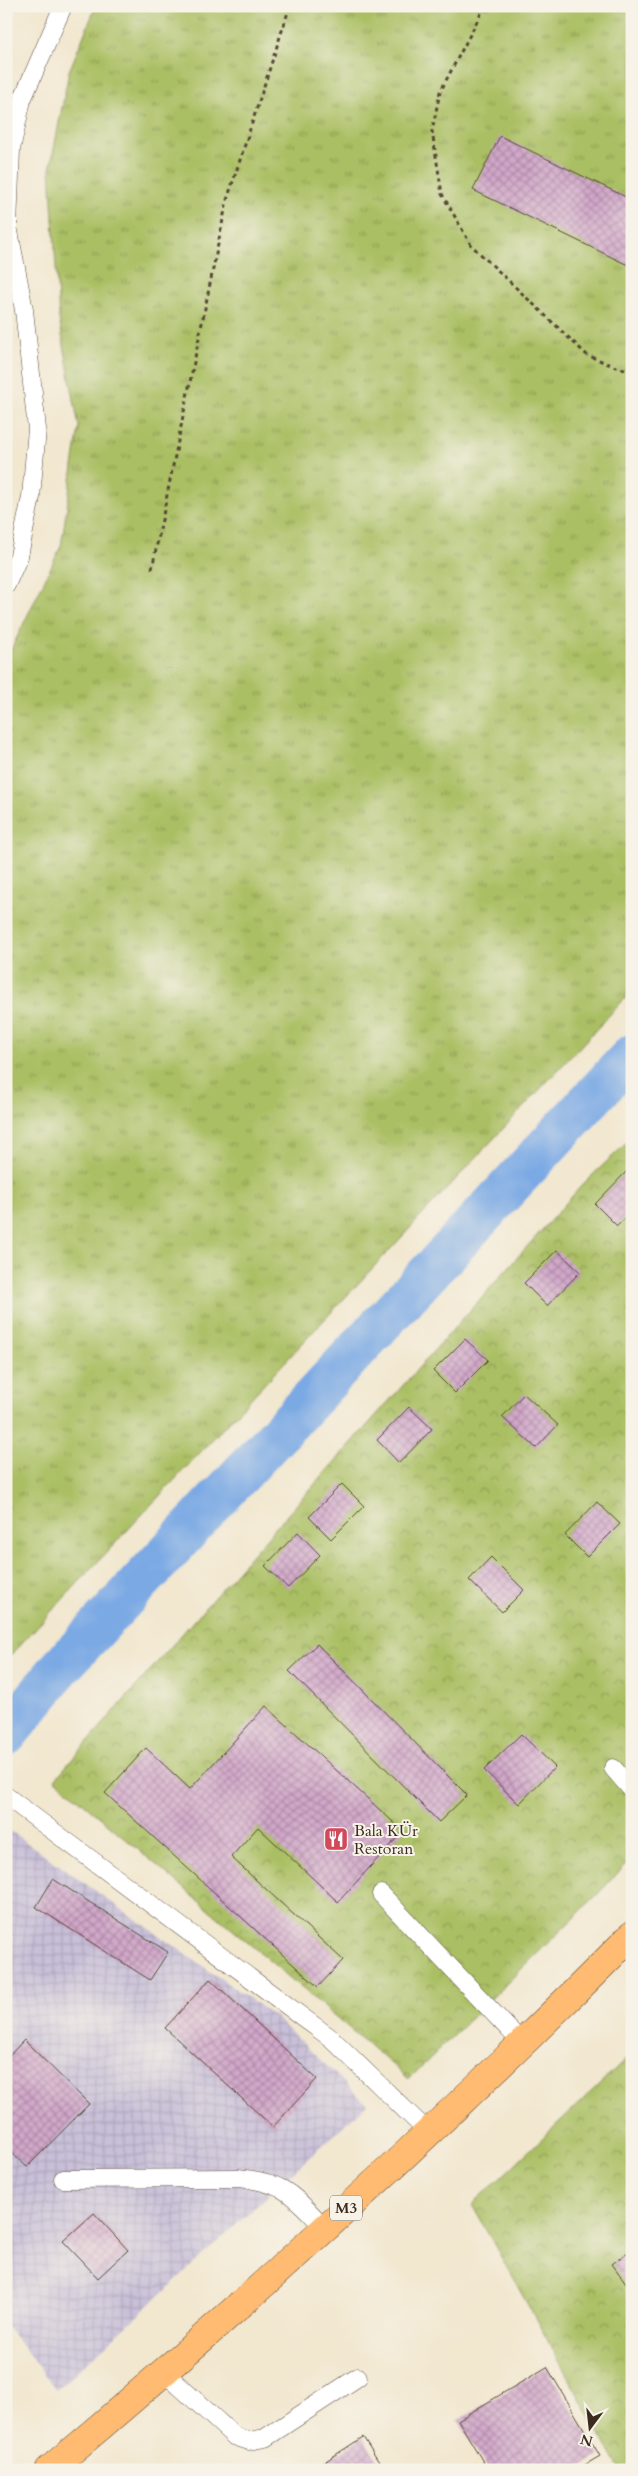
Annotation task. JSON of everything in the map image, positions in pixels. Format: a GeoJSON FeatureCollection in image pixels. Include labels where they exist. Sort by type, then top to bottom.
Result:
{"type":"FeatureCollection","features":[{"type":"Feature","properties":{"kind":"main road","name":"M3"},"geometry":{"type":"LineString","coordinates":[[49,2470],[164,2372],[324,2228],[522,2043],[632,1934]]}},
{"type":"Feature","properties":{"kind":"lane"},"geometry":{"type":"LineString","coordinates":[[6,585],[19,556],[31,497],[37,429],[24,310],[8,226],[11,149],[22,100],[63,6]]}},
{"type":"Feature","properties":{"kind":"lane"},"geometry":{"type":"LineString","coordinates":[[613,1768],[632,1790]]}},
{"type":"Feature","properties":{"kind":"lane"},"geometry":{"type":"LineString","coordinates":[[6,1796],[332,2039],[428,2132]]}},
{"type":"Feature","properties":{"kind":"lane"},"geometry":{"type":"LineString","coordinates":[[381,1894],[522,2043]]}},
{"type":"Feature","properties":{"kind":"lane"},"geometry":{"type":"LineString","coordinates":[[63,2179],[238,2178],[264,2180],[289,2192],[324,2228]]}},
{"type":"Feature","properties":{"kind":"lane"},"geometry":{"type":"LineString","coordinates":[[164,2372],[234,2436],[249,2441],[265,2438],[358,2377]]}},
{"type":"Feature","properties":{"kind":"path"},"geometry":{"type":"LineString","coordinates":[[152,569],[227,200],[290,6]]}},
{"type":"Feature","properties":{"kind":"path"},"geometry":{"type":"LineString","coordinates":[[485,6],[440,92],[432,132],[442,194],[471,244],[587,355],[618,368],[632,370]]}},
{"type":"Feature","properties":{"kind":"shaded area"},"geometry":{"type":"Polygon","coordinates":[[[6,1828],[274,2016],[367,2104],[57,2390],[6,2326],[6,1828]]]}},
{"type":"Feature","properties":{"kind":"green space"},"geometry":{"type":"Polygon","coordinates":[[[96,6],[632,6],[632,991],[6,1660],[6,660],[61,546],[79,427],[59,319],[50,169],[69,71],[96,6]]]}},
{"type":"Feature","properties":{"kind":"green space"},"geometry":{"type":"Polygon","coordinates":[[[632,1138],[632,1858],[593,1899],[409,2079],[55,1779],[246,1561],[583,1184],[632,1138]]]}},
{"type":"Feature","properties":{"kind":"green space"},"geometry":{"type":"Polygon","coordinates":[[[632,2053],[632,2470],[620,2470],[472,2205],[632,2053]]]}},
{"type":"Feature","properties":{"kind":"building"},"geometry":{"type":"Polygon","coordinates":[[[500,136],[632,200],[632,267],[473,190],[500,136]]]}},
{"type":"Feature","properties":{"kind":"building"},"geometry":{"type":"Polygon","coordinates":[[[627,1171],[632,1175],[632,1212],[617,1226],[595,1204],[627,1171]]]}},
{"type":"Feature","properties":{"kind":"building"},"geometry":{"type":"Polygon","coordinates":[[[557,1250],[580,1272],[547,1306],[524,1283],[557,1250]]]}},
{"type":"Feature","properties":{"kind":"building"},"geometry":{"type":"Polygon","coordinates":[[[465,1339],[488,1360],[455,1393],[433,1371],[465,1339]]]}},
{"type":"Feature","properties":{"kind":"building"},"geometry":{"type":"Polygon","coordinates":[[[524,1394],[558,1425],[536,1448],[502,1417],[524,1394]]]}},
{"type":"Feature","properties":{"kind":"building"},"geometry":{"type":"Polygon","coordinates":[[[409,1407],[432,1429],[399,1463],[377,1440],[409,1407]]]}},
{"type":"Feature","properties":{"kind":"building"},"geometry":{"type":"Polygon","coordinates":[[[342,1484],[364,1506],[331,1539],[309,1517],[342,1484]]]}},
{"type":"Feature","properties":{"kind":"building"},"geometry":{"type":"Polygon","coordinates":[[[597,1502],[620,1524],[587,1557],[565,1535],[597,1502]]]}},
{"type":"Feature","properties":{"kind":"building"},"geometry":{"type":"Polygon","coordinates":[[[298,1532],[320,1555],[288,1588],[265,1566],[298,1532]]]}},
{"type":"Feature","properties":{"kind":"building"},"geometry":{"type":"Polygon","coordinates":[[[491,1557],[524,1590],[502,1612],[469,1580],[491,1557]]]}},
{"type":"Feature","properties":{"kind":"building"},"geometry":{"type":"Polygon","coordinates":[[[317,1644],[467,1795],[439,1822],[289,1671],[317,1644]]]}},
{"type":"Feature","properties":{"kind":"building"},"geometry":{"type":"Polygon","coordinates":[[[266,1706],[403,1831],[338,1902],[258,1827],[231,1857],[343,1960],[318,1987],[105,1793],[146,1748],[190,1789],[266,1706]]]}},
{"type":"Feature","properties":{"kind":"building"},"geometry":{"type":"Polygon","coordinates":[[[521,1734],[555,1767],[519,1804],[484,1770],[521,1734]]]}},
{"type":"Feature","properties":{"kind":"building"},"geometry":{"type":"Polygon","coordinates":[[[53,1879],[168,1952],[150,1980],[36,1907],[53,1879]]]}},
{"type":"Feature","properties":{"kind":"building"},"geometry":{"type":"Polygon","coordinates":[[[210,1979],[317,2079],[273,2127],[165,2028],[210,1979]]]}},
{"type":"Feature","properties":{"kind":"building"},"geometry":{"type":"Polygon","coordinates":[[[24,2040],[89,2104],[27,2167],[6,2148],[6,2059],[24,2040]]]}},
{"type":"Feature","properties":{"kind":"building"},"geometry":{"type":"Polygon","coordinates":[[[94,2213],[128,2250],[98,2278],[63,2241],[94,2213]]]}},
{"type":"Feature","properties":{"kind":"building"},"geometry":{"type":"Polygon","coordinates":[[[632,2249],[632,2291],[612,2264],[632,2249]]]}},
{"type":"Feature","properties":{"kind":"building"},"geometry":{"type":"Polygon","coordinates":[[[547,2367],[600,2456],[576,2470],[488,2470],[458,2420],[547,2367]]]}},
{"type":"Feature","properties":{"kind":"building"},"geometry":{"type":"Polygon","coordinates":[[[363,2437],[384,2470],[312,2470],[363,2437]]]}},
{"type":"Feature","properties":{"kind":"waterway"},"geometry":{"type":"LineString","coordinates":[[6,1735],[60,1668],[632,1055]]}},
{"type":"Feature","properties":{"kind":"place","name":"Bala KÜr Restoran"},"geometry":{"type":"Point","coordinates":[336,1839]}}]}
